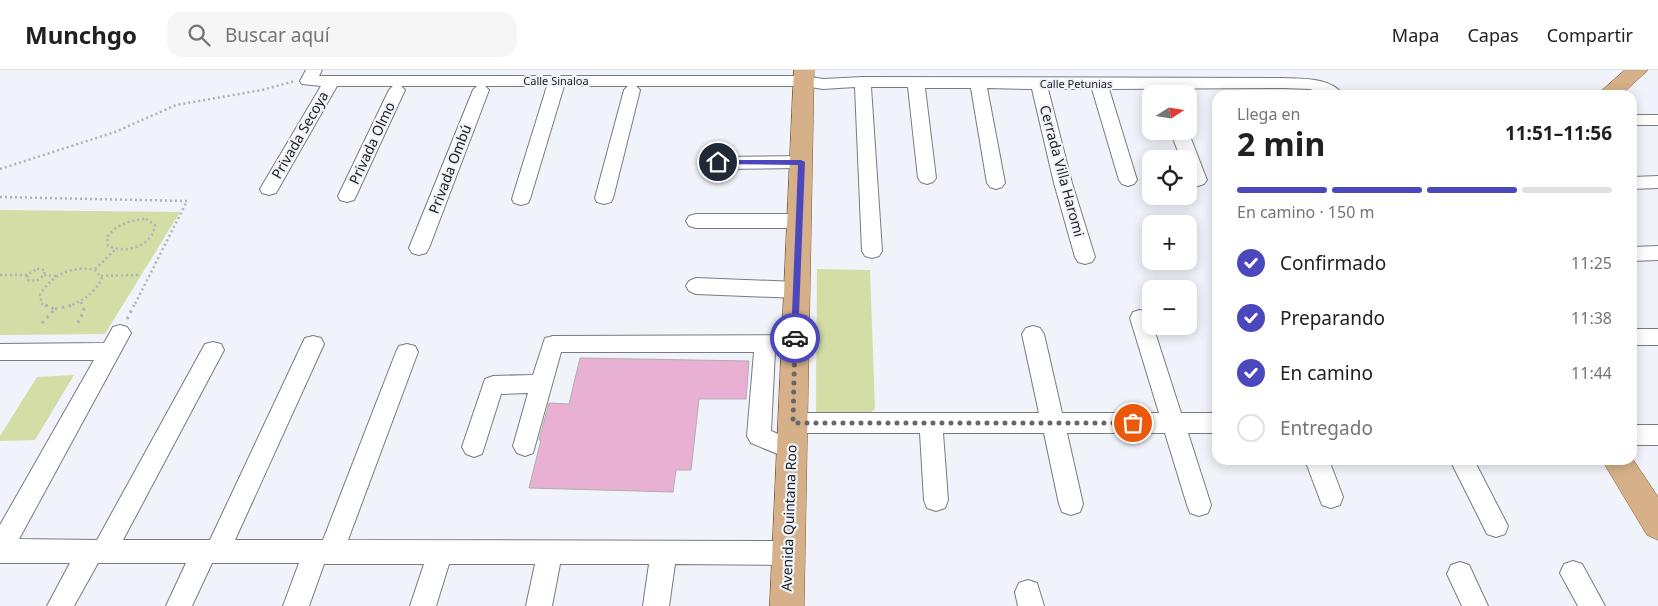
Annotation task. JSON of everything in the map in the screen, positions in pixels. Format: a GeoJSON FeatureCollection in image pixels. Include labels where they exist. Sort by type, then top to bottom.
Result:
{"type":"FeatureCollection","features":[{"type":"Feature","properties":{"kind":"main road"},"geometry":{"type":"LineString","coordinates":[[1614,90],[1638,70]]}},
{"type":"Feature","properties":{"kind":"main road"},"geometry":{"type":"LineString","coordinates":[[1637,92],[1658,73]]}},
{"type":"Feature","properties":{"kind":"main road","name":"Avenida Quintana Roo"},"geometry":{"type":"LineString","coordinates":[[786,606],[801,162],[809,81]]}},
{"type":"Feature","properties":{"kind":"main road"},"geometry":{"type":"LineString","coordinates":[[1637,458],[1658,490]]}},
{"type":"Feature","properties":{"kind":"main road"},"geometry":{"type":"LineString","coordinates":[[1620,465],[1658,525]]}},
{"type":"Feature","properties":{"kind":"street","name":"Calle Petunias"},"geometry":{"type":"LineString","coordinates":[[1316,70],[1331,90]]}},
{"type":"Feature","properties":{"kind":"street","name":"Calle Sinaloa"},"geometry":{"type":"LineString","coordinates":[[311,75],[330,85],[397,90],[481,90],[556,85],[632,90],[809,81]]}},
{"type":"Feature","properties":{"kind":"street","name":"Calle Petunias"},"geometry":{"type":"LineString","coordinates":[[809,81],[868,78],[916,83],[938,76],[978,83],[1005,77],[1039,84],[1071,77],[1100,84],[1126,77],[1151,85]]}},
{"type":"Feature","properties":{"kind":"street"},"geometry":{"type":"LineString","coordinates":[[868,78],[872,251]]}},
{"type":"Feature","properties":{"kind":"street","name":"Calle Sinaloa"},"geometry":{"type":"LineString","coordinates":[[330,85],[556,85],[809,81]]}},
{"type":"Feature","properties":{"kind":"street"},"geometry":{"type":"LineString","coordinates":[[916,83],[927,178]]}},
{"type":"Feature","properties":{"kind":"street"},"geometry":{"type":"LineString","coordinates":[[978,83],[996,183]]}},
{"type":"Feature","properties":{"kind":"street","name":"Cerrada Villa Haromi"},"geometry":{"type":"LineString","coordinates":[[1039,84],[1063,183],[1085,257]]}},
{"type":"Feature","properties":{"kind":"street"},"geometry":{"type":"LineString","coordinates":[[1100,84],[1128,180]]}},
{"type":"Feature","properties":{"kind":"street","name":"Calle Petunias"},"geometry":{"type":"LineString","coordinates":[[1198,89],[1286,89],[1313,84],[1327,90]]}},
{"type":"Feature","properties":{"kind":"street","name":"Privada Secoya"},"geometry":{"type":"LineString","coordinates":[[269,189],[330,85]]}},
{"type":"Feature","properties":{"kind":"street"},"geometry":{"type":"LineString","coordinates":[[521,199],[556,85]]}},
{"type":"Feature","properties":{"kind":"street","name":"Privada Olmo"},"geometry":{"type":"LineString","coordinates":[[347,196],[397,90]]}},
{"type":"Feature","properties":{"kind":"street","name":"Privada Ombú"},"geometry":{"type":"LineString","coordinates":[[419,248],[481,90]]}},
{"type":"Feature","properties":{"kind":"street"},"geometry":{"type":"LineString","coordinates":[[604,198],[632,90]]}},
{"type":"Feature","properties":{"kind":"street"},"geometry":{"type":"LineString","coordinates":[[1637,120],[1658,120]]}},
{"type":"Feature","properties":{"kind":"street"},"geometry":{"type":"LineString","coordinates":[[1182,140],[1198,180]]}},
{"type":"Feature","properties":{"kind":"street"},"geometry":{"type":"LineString","coordinates":[[718,162],[801,162]]}},
{"type":"Feature","properties":{"kind":"street"},"geometry":{"type":"LineString","coordinates":[[1637,183],[1658,182]]}},
{"type":"Feature","properties":{"kind":"street"},"geometry":{"type":"LineString","coordinates":[[696,221],[799,221]]}},
{"type":"Feature","properties":{"kind":"street"},"geometry":{"type":"LineString","coordinates":[[1637,254],[1658,253]]}},
{"type":"Feature","properties":{"kind":"street"},"geometry":{"type":"LineString","coordinates":[[696,286],[797,290]]}},
{"type":"Feature","properties":{"kind":"street"},"geometry":{"type":"LineString","coordinates":[[1140,318],[1198,504]]}},
{"type":"Feature","properties":{"kind":"street"},"geometry":{"type":"LineString","coordinates":[[1033,334],[1071,504]]}},
{"type":"Feature","properties":{"kind":"street"},"geometry":{"type":"LineString","coordinates":[[1637,337],[1658,337]]}},
{"type":"Feature","properties":{"kind":"street"},"geometry":{"type":"LineString","coordinates":[[0,352],[116,342]]}},
{"type":"Feature","properties":{"kind":"street"},"geometry":{"type":"LineString","coordinates":[[116,342],[0,550],[788,553]]}},
{"type":"Feature","properties":{"kind":"street"},"geometry":{"type":"LineString","coordinates":[[525,446],[553,344],[795,343]]}},
{"type":"Feature","properties":{"kind":"street"},"geometry":{"type":"LineString","coordinates":[[179,606],[211,552],[313,344]]}},
{"type":"Feature","properties":{"kind":"street"},"geometry":{"type":"LineString","coordinates":[[765,344],[759,436],[792,450]]}},
{"type":"Feature","properties":{"kind":"street"},"geometry":{"type":"LineString","coordinates":[[60,606],[98,551],[212,350]]}},
{"type":"Feature","properties":{"kind":"street"},"geometry":{"type":"LineString","coordinates":[[296,606],[324,552],[406,352]]}},
{"type":"Feature","properties":{"kind":"street"},"geometry":{"type":"LineString","coordinates":[[474,447],[492,385],[542,384]]}},
{"type":"Feature","properties":{"kind":"street"},"geometry":{"type":"LineString","coordinates":[[793,423],[1212,423]]}},
{"type":"Feature","properties":{"kind":"street"},"geometry":{"type":"LineString","coordinates":[[930,423],[936,500]]}},
{"type":"Feature","properties":{"kind":"street"},"geometry":{"type":"LineString","coordinates":[[1637,435],[1658,435]]}},
{"type":"Feature","properties":{"kind":"street"},"geometry":{"type":"LineString","coordinates":[[1318,465],[1331,497]]}},
{"type":"Feature","properties":{"kind":"street"},"geometry":{"type":"LineString","coordinates":[[1465,465],[1496,526]]}},
{"type":"Feature","properties":{"kind":"street"},"geometry":{"type":"LineString","coordinates":[[423,606],[440,552]]}},
{"type":"Feature","properties":{"kind":"street"},"geometry":{"type":"LineString","coordinates":[[539,606],[550,552]]}},
{"type":"Feature","properties":{"kind":"street"},"geometry":{"type":"LineString","coordinates":[[656,606],[664,553]]}},
{"type":"Feature","properties":{"kind":"street"},"geometry":{"type":"LineString","coordinates":[[1573,573],[1592,606]]}},
{"type":"Feature","properties":{"kind":"street"},"geometry":{"type":"LineString","coordinates":[[1460,574],[1475,606]]}},
{"type":"Feature","properties":{"kind":"path"},"geometry":{"type":"LineString","coordinates":[[0,169],[115,132],[176,105],[262,90],[311,75]]}},
{"type":"Feature","properties":{"kind":"path"},"geometry":{"type":"LineString","coordinates":[[0,197],[187,201],[116,342]]}},
{"type":"Feature","properties":{"kind":"path"},"geometry":{"type":"LineString","coordinates":[[95,269],[101,276],[100,285],[81,302],[66,308],[55,309],[41,304],[39,298],[45,286],[57,276],[79,268],[95,269],[116,250],[127,250],[143,244],[154,234],[155,224],[146,219],[139,219],[116,228],[107,238],[107,242],[108,246],[116,250]]}},
{"type":"Feature","properties":{"kind":"path"},"geometry":{"type":"LineString","coordinates":[[0,275],[28,275],[34,270],[40,269],[45,270],[44,276]]}},
{"type":"Feature","properties":{"kind":"path"},"geometry":{"type":"LineString","coordinates":[[28,275],[26,278],[30,282],[37,281],[44,276],[57,276]]}},
{"type":"Feature","properties":{"kind":"path"},"geometry":{"type":"LineString","coordinates":[[101,276],[140,275]]}},
{"type":"Feature","properties":{"kind":"path"},"geometry":{"type":"LineString","coordinates":[[78,323],[84,310],[81,302]]}},
{"type":"Feature","properties":{"kind":"path"},"geometry":{"type":"LineString","coordinates":[[42,323],[55,309]]}},
{"type":"Feature","properties":{"kind":"green space"},"geometry":{"type":"Polygon","coordinates":[[[0,210],[180,212],[105,334],[0,335],[0,210]]]}},
{"type":"Feature","properties":{"kind":"green space"},"geometry":{"type":"Polygon","coordinates":[[[817,269],[870,270],[875,409],[868,415],[816,415],[817,269]]]}},
{"type":"Feature","properties":{"kind":"green space"},"geometry":{"type":"Polygon","coordinates":[[[74,375],[35,440],[0,441],[0,436],[37,377],[74,375]]]}},
{"type":"Feature","properties":{"kind":"building"},"geometry":{"type":"Polygon","coordinates":[[[580,358],[749,361],[746,399],[699,399],[691,470],[676,470],[673,492],[529,488],[549,403],[569,404],[580,358]]]}},
{"type":"Feature","properties":{"kind":"way so far"},"geometry":{"type":"LineString","coordinates":[[795,338],[793,423],[1133,423]]}},
{"type":"Feature","properties":{"kind":"route"},"geometry":{"type":"LineString","coordinates":[[718,162],[801,162],[795,338]]}}]}
